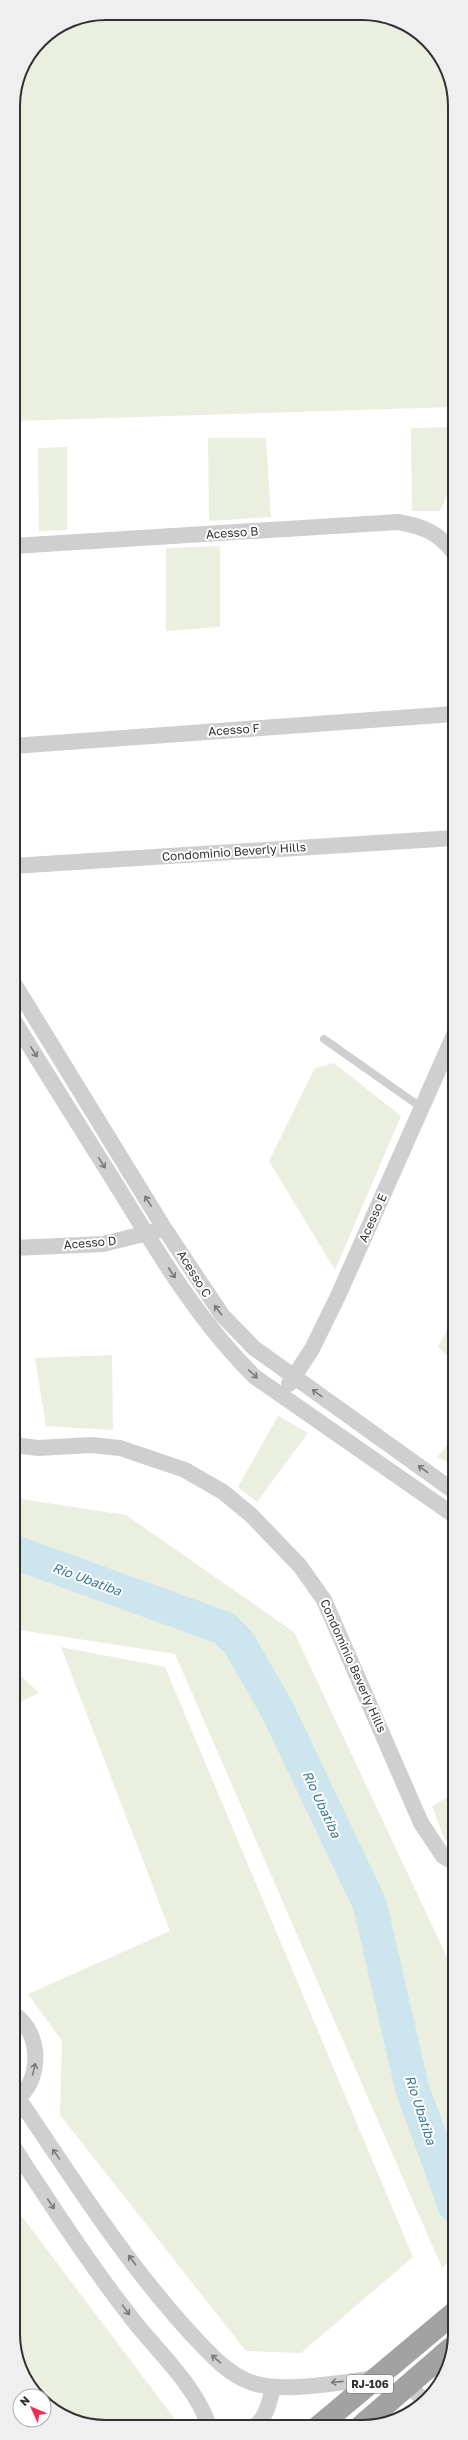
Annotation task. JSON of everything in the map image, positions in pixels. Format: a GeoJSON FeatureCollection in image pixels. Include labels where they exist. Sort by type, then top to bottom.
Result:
{"type":"FeatureCollection","features":[{"type":"Feature","properties":{"kind":"highway","name":"RJ-106"},"geometry":{"type":"LineString","coordinates":[[326,2420],[448,2318]]}},
{"type":"Feature","properties":{"kind":"highway","name":"RJ-106"},"geometry":{"type":"LineString","coordinates":[[369,2419],[446,2353]]}},
{"type":"Feature","properties":{"kind":"street","name":"Acesso B"},"geometry":{"type":"LineString","coordinates":[[20,546],[398,522],[426,528],[448,545]]}},
{"type":"Feature","properties":{"kind":"street","name":"Acesso F"},"geometry":{"type":"LineString","coordinates":[[20,745],[448,714]]}},
{"type":"Feature","properties":{"kind":"street","name":"Condominio Beverly Hills"},"geometry":{"type":"LineString","coordinates":[[20,866],[448,838]]}},
{"type":"Feature","properties":{"kind":"street","name":"Acesso C"},"geometry":{"type":"LineString","coordinates":[[20,993],[164,1228],[222,1315],[254,1348],[448,1487]]}},
{"type":"Feature","properties":{"kind":"street","name":"Acesso C"},"geometry":{"type":"LineString","coordinates":[[20,1030],[147,1235],[216,1335],[255,1377],[448,1511]]}},
{"type":"Feature","properties":{"kind":"street","name":"Acesso E"},"geometry":{"type":"LineString","coordinates":[[280,1394],[295,1377],[312,1349],[338,1296],[448,1049]]}},
{"type":"Feature","properties":{"kind":"street","name":"Acesso D"},"geometry":{"type":"LineString","coordinates":[[20,1248],[103,1244],[147,1235],[164,1228]]}},
{"type":"Feature","properties":{"kind":"street","name":"Condominio Beverly Hills"},"geometry":{"type":"LineString","coordinates":[[20,1446],[38,1448],[91,1445],[120,1448],[185,1470],[223,1492],[251,1515],[300,1566],[324,1600],[421,1823],[443,1856],[448,1859]]}},
{"type":"Feature","properties":{"kind":"street"},"geometry":{"type":"LineString","coordinates":[[20,2018],[30,2032],[36,2050],[35,2067],[29,2084],[20,2095]]}},
{"type":"Feature","properties":{"kind":"street"},"geometry":{"type":"LineString","coordinates":[[20,2106],[114,2236],[172,2313],[215,2358],[232,2372],[250,2382],[273,2388],[376,2378]]}},
{"type":"Feature","properties":{"kind":"street"},"geometry":{"type":"LineString","coordinates":[[20,2157],[72,2236],[133,2320],[186,2384],[206,2420]]}},
{"type":"Feature","properties":{"kind":"street"},"geometry":{"type":"LineString","coordinates":[[409,2386],[421,2397]]}},
{"type":"Feature","properties":{"kind":"street"},"geometry":{"type":"LineString","coordinates":[[261,2420],[273,2388]]}},
{"type":"Feature","properties":{"kind":"lane"},"geometry":{"type":"LineString","coordinates":[[324,1039],[422,1108]]}},
{"type":"Feature","properties":{"kind":"shaded area"},"geometry":{"type":"Polygon","coordinates":[[[100,20],[368,20],[385,23],[405,31],[423,45],[434,58],[439,68],[445,83],[448,106],[448,407],[20,421],[20,100],[23,83],[31,63],[45,45],[63,31],[83,23],[100,20]]]}},
{"type":"Feature","properties":{"kind":"shaded area"},"geometry":{"type":"Polygon","coordinates":[[[448,427],[448,492],[440,511],[412,511],[411,428],[448,427]]]}},
{"type":"Feature","properties":{"kind":"shaded area"},"geometry":{"type":"Polygon","coordinates":[[[208,438],[266,438],[271,517],[209,521],[208,438]]]}},
{"type":"Feature","properties":{"kind":"shaded area"},"geometry":{"type":"Polygon","coordinates":[[[67,447],[67,530],[39,531],[38,448],[67,447]]]}},
{"type":"Feature","properties":{"kind":"shaded area"},"geometry":{"type":"Polygon","coordinates":[[[220,546],[220,627],[166,631],[166,548],[220,546]]]}},
{"type":"Feature","properties":{"kind":"shaded area"},"geometry":{"type":"Polygon","coordinates":[[[334,1063],[401,1116],[335,1270],[269,1161],[315,1068],[334,1063]]]}},
{"type":"Feature","properties":{"kind":"shaded area"},"geometry":{"type":"Polygon","coordinates":[[[448,1328],[448,1356],[438,1347],[448,1328]]]}},
{"type":"Feature","properties":{"kind":"shaded area"},"geometry":{"type":"Polygon","coordinates":[[[112,1355],[113,1430],[46,1426],[35,1358],[112,1355]]]}},
{"type":"Feature","properties":{"kind":"shaded area"},"geometry":{"type":"Polygon","coordinates":[[[278,1416],[308,1433],[257,1502],[238,1487],[278,1416]]]}},
{"type":"Feature","properties":{"kind":"shaded area"},"geometry":{"type":"Polygon","coordinates":[[[448,1444],[448,1462],[437,1457],[448,1444]]]}},
{"type":"Feature","properties":{"kind":"shaded area"},"geometry":{"type":"Polygon","coordinates":[[[20,1499],[126,1515],[294,1632],[448,1959],[448,2262],[442,2268],[175,1654],[20,1630],[20,1499]]]}},
{"type":"Feature","properties":{"kind":"shaded area"},"geometry":{"type":"Polygon","coordinates":[[[61,1647],[165,1667],[413,2257],[301,2353],[246,2351],[60,2115],[62,2041],[28,1994],[170,1931],[61,1647]]]}},
{"type":"Feature","properties":{"kind":"shaded area"},"geometry":{"type":"Polygon","coordinates":[[[20,1675],[39,1693],[20,1702],[20,1675]]]}},
{"type":"Feature","properties":{"kind":"shaded area"},"geometry":{"type":"Polygon","coordinates":[[[448,1797],[448,1841],[445,1840],[432,1806],[448,1797]]]}},
{"type":"Feature","properties":{"kind":"shaded area"},"geometry":{"type":"Polygon","coordinates":[[[20,2214],[175,2420],[94,2419],[63,2409],[52,2401],[52,2388],[39,2388],[34,2382],[23,2357],[20,2334],[20,2214]]]}},
{"type":"Feature","properties":{"kind":"waterway","name":"Rio Ubatiba"},"geometry":{"type":"LineString","coordinates":[[20,1554],[224,1628],[239,1643],[278,1711],[370,1905],[412,2088],[448,2187]]}}]}
